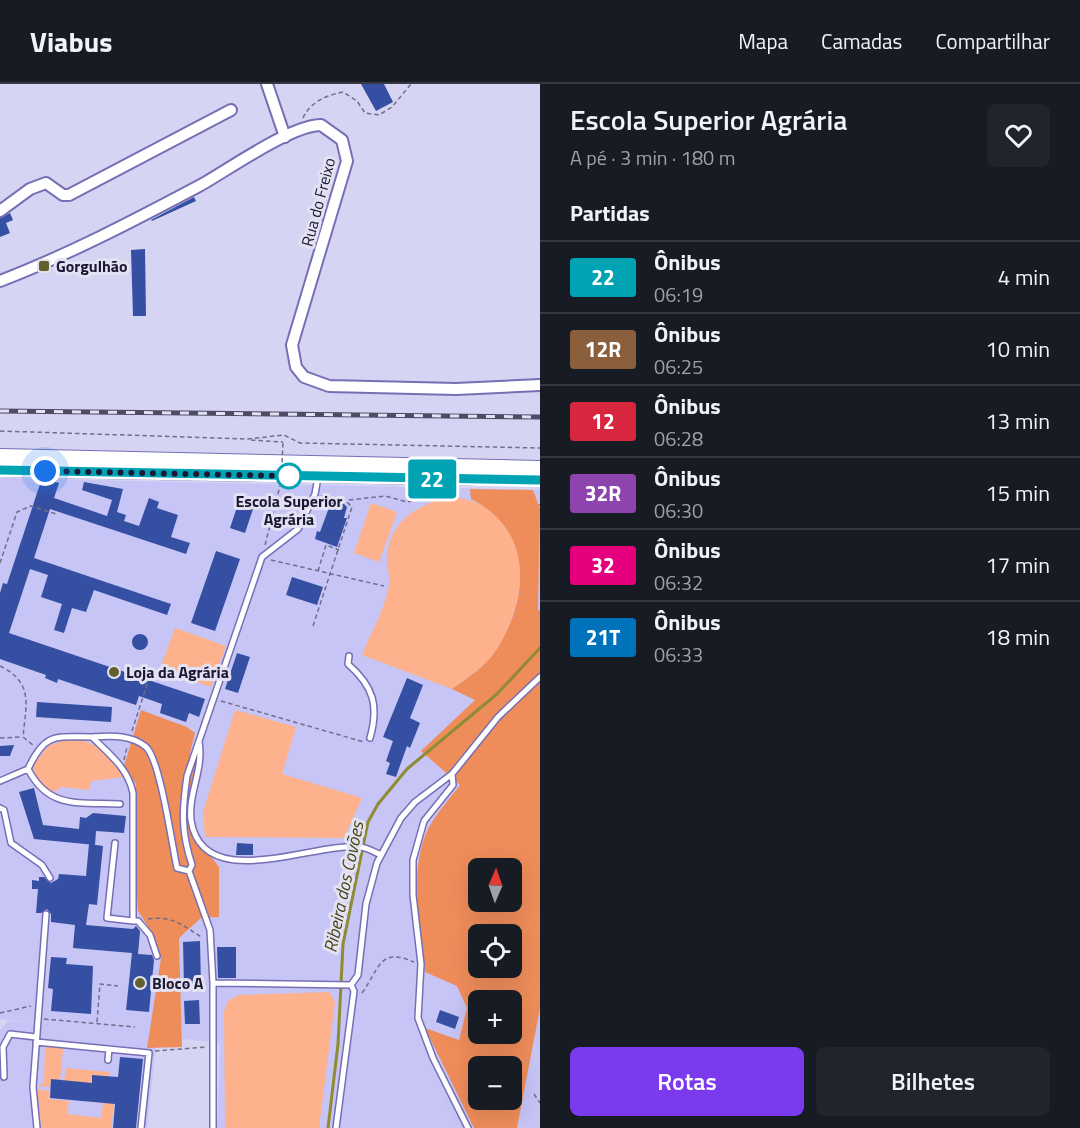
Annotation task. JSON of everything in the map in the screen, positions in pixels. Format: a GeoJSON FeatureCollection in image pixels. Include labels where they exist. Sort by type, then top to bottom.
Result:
{"type":"FeatureCollection","features":[{"type":"Feature","properties":{"kind":"highway"},"geometry":{"type":"LineString","coordinates":[[0,447],[540,458]]}},
{"type":"Feature","properties":{"kind":"highway"},"geometry":{"type":"LineString","coordinates":[[0,459],[540,471]]}},
{"type":"Feature","properties":{"kind":"street"},"geometry":{"type":"LineString","coordinates":[[267,84],[285,137]]}},
{"type":"Feature","properties":{"kind":"street"},"geometry":{"type":"LineString","coordinates":[[0,211],[30,189],[46,183],[63,195],[69,195],[231,110]]}},
{"type":"Feature","properties":{"kind":"street","name":"Rua do Freixo"},"geometry":{"type":"LineString","coordinates":[[1,279],[64,254],[197,186],[298,130],[321,125],[332,130],[342,140],[347,160],[292,345],[296,367],[304,377],[329,386],[456,388],[540,385]]}},
{"type":"Feature","properties":{"kind":"street"},"geometry":{"type":"LineString","coordinates":[[0,470],[540,480]]}},
{"type":"Feature","properties":{"kind":"lane"},"geometry":{"type":"LineString","coordinates":[[213,1128],[214,1047],[210,930],[189,872],[192,865],[183,838],[183,804],[198,740],[262,557],[298,529],[314,496],[318,477]]}},
{"type":"Feature","properties":{"kind":"lane"},"geometry":{"type":"LineString","coordinates":[[349,656],[348,664],[359,674],[373,699],[376,716],[370,738]]}},
{"type":"Feature","properties":{"kind":"lane"},"geometry":{"type":"LineString","coordinates":[[351,985],[358,975],[366,904],[381,855],[401,818],[416,802],[452,774],[498,717],[540,677]]}},
{"type":"Feature","properties":{"kind":"lane"},"geometry":{"type":"LineString","coordinates":[[0,781],[28,769],[38,749],[44,743],[59,737],[130,738],[147,747],[157,768],[177,868],[189,872]]}},
{"type":"Feature","properties":{"kind":"lane"},"geometry":{"type":"LineString","coordinates":[[92,737],[122,766],[130,780],[133,793],[136,921]]}},
{"type":"Feature","properties":{"kind":"lane"},"geometry":{"type":"LineString","coordinates":[[198,740],[201,755],[192,820],[202,843],[214,853],[236,862],[339,847],[362,847],[381,855]]}},
{"type":"Feature","properties":{"kind":"lane"},"geometry":{"type":"LineString","coordinates":[[28,769],[41,790],[54,799],[120,804]]}},
{"type":"Feature","properties":{"kind":"lane"},"geometry":{"type":"LineString","coordinates":[[452,774],[453,785],[424,821],[413,860],[413,895],[421,964],[418,1018],[433,1058],[468,1128]]}},
{"type":"Feature","properties":{"kind":"lane"},"geometry":{"type":"LineString","coordinates":[[0,808],[4,810],[11,843],[42,865],[50,878]]}},
{"type":"Feature","properties":{"kind":"lane"},"geometry":{"type":"LineString","coordinates":[[115,843],[107,918],[136,921],[150,935],[157,956]]}},
{"type":"Feature","properties":{"kind":"lane"},"geometry":{"type":"LineString","coordinates":[[37,1128],[33,1099],[46,914]]}},
{"type":"Feature","properties":{"kind":"lane"},"geometry":{"type":"LineString","coordinates":[[213,983],[351,985]]}},
{"type":"Feature","properties":{"kind":"lane"},"geometry":{"type":"LineString","coordinates":[[336,1128],[354,992],[351,985]]}},
{"type":"Feature","properties":{"kind":"lane"},"geometry":{"type":"LineString","coordinates":[[4,1077],[3,1047],[10,1034],[149,1053],[141,1128]]}},
{"type":"Feature","properties":{"kind":"lane"},"geometry":{"type":"LineString","coordinates":[[108,1060],[109,1049]]}},
{"type":"Feature","properties":{"kind":"path"},"geometry":{"type":"LineString","coordinates":[[298,130],[306,112],[318,100],[330,94],[343,92],[357,102],[365,113],[379,115],[392,107],[411,84]]}},
{"type":"Feature","properties":{"kind":"path"},"geometry":{"type":"LineString","coordinates":[[0,431],[283,442],[281,485],[262,557],[317,572],[384,586]]}},
{"type":"Feature","properties":{"kind":"path"},"geometry":{"type":"LineString","coordinates":[[248,440],[285,435],[300,443],[540,448]]}},
{"type":"Feature","properties":{"kind":"path"},"geometry":{"type":"LineString","coordinates":[[314,496],[348,500],[385,496],[406,502],[444,494]]}},
{"type":"Feature","properties":{"kind":"path"},"geometry":{"type":"LineString","coordinates":[[313,626],[352,513],[348,500]]}},
{"type":"Feature","properties":{"kind":"path"},"geometry":{"type":"LineString","coordinates":[[0,563],[17,512],[31,506],[56,514]]}},
{"type":"Feature","properties":{"kind":"path"},"geometry":{"type":"LineString","coordinates":[[317,572],[326,546],[340,550]]}},
{"type":"Feature","properties":{"kind":"path"},"geometry":{"type":"LineString","coordinates":[[0,666],[20,679],[27,696],[23,736]]}},
{"type":"Feature","properties":{"kind":"path"},"geometry":{"type":"LineString","coordinates":[[131,734],[150,675]]}},
{"type":"Feature","properties":{"kind":"path"},"geometry":{"type":"LineString","coordinates":[[213,696],[224,703],[365,742],[370,738]]}},
{"type":"Feature","properties":{"kind":"path"},"geometry":{"type":"LineString","coordinates":[[0,738],[23,736],[38,749]]}},
{"type":"Feature","properties":{"kind":"path"},"geometry":{"type":"LineString","coordinates":[[136,921],[163,917],[206,938]]}},
{"type":"Feature","properties":{"kind":"path"},"geometry":{"type":"LineString","coordinates":[[352,1002],[362,993],[388,957],[395,954],[421,964]]}},
{"type":"Feature","properties":{"kind":"path"},"geometry":{"type":"LineString","coordinates":[[97,1023],[100,984],[118,986]]}},
{"type":"Feature","properties":{"kind":"path"},"geometry":{"type":"LineString","coordinates":[[0,1013],[38,1003]]}},
{"type":"Feature","properties":{"kind":"path"},"geometry":{"type":"LineString","coordinates":[[37,1018],[135,1027]]}},
{"type":"Feature","properties":{"kind":"path"},"geometry":{"type":"LineString","coordinates":[[152,1051],[214,1047]]}},
{"type":"Feature","properties":{"kind":"path"},"geometry":{"type":"LineString","coordinates":[[534,1094],[540,1103]]}},
{"type":"Feature","properties":{"kind":"shaded area"},"geometry":{"type":"Polygon","coordinates":[[[0,478],[540,490],[540,1128],[217,1128],[220,1043],[157,1036],[147,1128],[0,1128],[0,1030],[8,1021],[38,1023],[0,1019],[0,478]]]}},
{"type":"Feature","properties":{"kind":"shaded area"},"geometry":{"type":"Polygon","coordinates":[[[470,489],[533,490],[540,509],[538,610],[540,611],[540,1008],[522,1102],[522,1056],[468,1056],[468,1110],[520,1110],[517,1128],[474,1128],[425,1028],[459,1040],[467,1008],[457,986],[425,972],[417,895],[419,857],[424,839],[432,822],[460,785],[421,751],[475,700],[452,689],[493,655],[508,629],[516,608],[520,586],[520,566],[515,546],[506,528],[491,512],[471,499],[470,489]]]}},
{"type":"Feature","properties":{"kind":"shaded area"},"geometry":{"type":"Polygon","coordinates":[[[449,497],[477,503],[497,515],[511,533],[518,554],[520,578],[509,627],[497,649],[482,666],[452,689],[362,655],[387,594],[389,582],[387,557],[393,533],[408,516],[417,510],[449,497]]]}},
{"type":"Feature","properties":{"kind":"shaded area"},"geometry":{"type":"Polygon","coordinates":[[[371,503],[397,512],[379,562],[354,553],[371,503]]]}},
{"type":"Feature","properties":{"kind":"shaded area"},"geometry":{"type":"Polygon","coordinates":[[[175,628],[226,646],[211,687],[160,669],[175,628]]]}},
{"type":"Feature","properties":{"kind":"shaded area"},"geometry":{"type":"Polygon","coordinates":[[[141,710],[187,727],[195,733],[190,753],[198,761],[189,820],[193,834],[219,867],[219,917],[201,918],[179,938],[182,1047],[147,1048],[161,958],[153,934],[138,911],[135,864],[136,784],[124,766],[141,710]]]}},
{"type":"Feature","properties":{"kind":"shaded area"},"geometry":{"type":"Polygon","coordinates":[[[235,710],[296,727],[282,774],[362,798],[344,838],[205,837],[203,812],[235,710]]]}},
{"type":"Feature","properties":{"kind":"shaded area"},"geometry":{"type":"Polygon","coordinates":[[[65,740],[84,741],[96,746],[113,761],[124,777],[91,781],[89,790],[62,787],[53,792],[45,788],[32,767],[48,746],[65,740]]]}},
{"type":"Feature","properties":{"kind":"shaded area"},"geometry":{"type":"Polygon","coordinates":[[[329,992],[335,1002],[319,1128],[225,1128],[224,1011],[228,1001],[239,995],[329,992]]]}},
{"type":"Feature","properties":{"kind":"shaded area"},"geometry":{"type":"Polygon","coordinates":[[[45,1045],[62,1047],[63,1050],[60,1080],[51,1079],[50,1087],[37,1086],[44,1083],[45,1045]]]}},
{"type":"Feature","properties":{"kind":"shaded area"},"geometry":{"type":"Polygon","coordinates":[[[66,1068],[109,1072],[108,1085],[104,1076],[93,1075],[92,1083],[64,1081],[66,1068]]]}},
{"type":"Feature","properties":{"kind":"shaded area"},"geometry":{"type":"Polygon","coordinates":[[[37,1089],[49,1091],[49,1099],[69,1101],[67,1114],[101,1118],[104,1096],[115,1097],[111,1128],[41,1128],[37,1089]]]}},
{"type":"Feature","properties":{"kind":"building"},"geometry":{"type":"Polygon","coordinates":[[[361,84],[384,84],[393,102],[376,111],[361,84]]]}},
{"type":"Feature","properties":{"kind":"building"},"geometry":{"type":"Polygon","coordinates":[[[194,197],[196,201],[151,220],[194,197]]]}},
{"type":"Feature","properties":{"kind":"building"},"geometry":{"type":"Polygon","coordinates":[[[10,213],[13,220],[6,223],[10,233],[0,237],[0,218],[10,213]]]}},
{"type":"Feature","properties":{"kind":"building"},"geometry":{"type":"Polygon","coordinates":[[[145,249],[146,316],[133,316],[131,250],[145,249]]]}},
{"type":"Feature","properties":{"kind":"building"},"geometry":{"type":"Polygon","coordinates":[[[42,478],[59,483],[54,498],[107,516],[112,500],[82,490],[84,482],[123,489],[117,512],[126,515],[124,521],[139,526],[149,498],[159,502],[157,508],[178,515],[171,537],[190,543],[186,554],[50,509],[34,558],[171,604],[167,615],[94,590],[86,612],[72,608],[64,633],[54,630],[62,604],[41,597],[48,575],[30,569],[9,633],[205,699],[199,717],[189,713],[186,722],[160,713],[162,704],[139,696],[136,705],[58,679],[57,683],[45,678],[46,675],[0,659],[0,593],[3,583],[7,584],[42,478]]]}},
{"type":"Feature","properties":{"kind":"building"},"geometry":{"type":"Polygon","coordinates":[[[239,501],[254,506],[245,533],[230,528],[239,501]]]}},
{"type":"Feature","properties":{"kind":"building"},"geometry":{"type":"Polygon","coordinates":[[[331,502],[343,503],[347,507],[344,518],[347,518],[337,547],[315,539],[317,531],[320,532],[331,502]]]}},
{"type":"Feature","properties":{"kind":"building"},"geometry":{"type":"Polygon","coordinates":[[[216,551],[240,559],[215,631],[191,623],[216,551]]]}},
{"type":"Feature","properties":{"kind":"building"},"geometry":{"type":"Polygon","coordinates":[[[292,577],[323,587],[317,605],[286,595],[292,577]]]}},
{"type":"Feature","properties":{"kind":"building"},"geometry":{"type":"Polygon","coordinates":[[[137,634],[143,634],[148,642],[146,648],[137,650],[132,645],[132,639],[137,634]]]}},
{"type":"Feature","properties":{"kind":"building"},"geometry":{"type":"Polygon","coordinates":[[[237,653],[250,657],[238,693],[225,689],[237,653]]]}},
{"type":"Feature","properties":{"kind":"building"},"geometry":{"type":"Polygon","coordinates":[[[407,678],[423,685],[410,718],[420,723],[410,748],[407,746],[396,777],[386,774],[390,763],[386,761],[393,741],[383,737],[407,678]]]}},
{"type":"Feature","properties":{"kind":"building"},"geometry":{"type":"Polygon","coordinates":[[[37,702],[112,707],[111,722],[36,717],[37,702]]]}},
{"type":"Feature","properties":{"kind":"building"},"geometry":{"type":"Polygon","coordinates":[[[14,745],[10,756],[0,756],[0,746],[14,745]]]}},
{"type":"Feature","properties":{"kind":"building"},"geometry":{"type":"Polygon","coordinates":[[[34,788],[43,825],[79,829],[80,817],[86,818],[93,813],[126,816],[124,833],[96,831],[95,845],[34,839],[19,792],[34,788]]]}},
{"type":"Feature","properties":{"kind":"building"},"geometry":{"type":"Polygon","coordinates":[[[237,843],[253,844],[253,855],[236,855],[237,843]]]}},
{"type":"Feature","properties":{"kind":"building"},"geometry":{"type":"Polygon","coordinates":[[[89,844],[103,846],[97,905],[89,904],[86,925],[133,929],[136,926],[140,931],[138,954],[152,955],[154,960],[149,1012],[126,1010],[132,953],[73,948],[75,925],[51,922],[51,914],[47,909],[36,913],[38,889],[32,889],[32,880],[39,881],[39,877],[44,877],[51,883],[58,879],[59,874],[86,876],[89,844]]]}},
{"type":"Feature","properties":{"kind":"building"},"geometry":{"type":"Polygon","coordinates":[[[200,941],[201,986],[184,987],[183,942],[200,941]]]}},
{"type":"Feature","properties":{"kind":"building"},"geometry":{"type":"Polygon","coordinates":[[[217,947],[236,947],[236,978],[218,978],[217,947]]]}},
{"type":"Feature","properties":{"kind":"building"},"geometry":{"type":"Polygon","coordinates":[[[51,957],[67,958],[66,964],[93,966],[91,1014],[51,1011],[53,989],[48,988],[51,957]]]}},
{"type":"Feature","properties":{"kind":"building"},"geometry":{"type":"Polygon","coordinates":[[[199,1000],[200,1024],[185,1024],[184,1001],[199,1000]]]}},
{"type":"Feature","properties":{"kind":"building"},"geometry":{"type":"Polygon","coordinates":[[[440,1010],[459,1017],[455,1029],[436,1022],[440,1010]]]}},
{"type":"Feature","properties":{"kind":"building"},"geometry":{"type":"Polygon","coordinates":[[[120,1057],[143,1059],[136,1128],[113,1128],[115,1104],[50,1098],[51,1079],[92,1083],[92,1075],[118,1077],[120,1057]]]}},
{"type":"Feature","properties":{"kind":"waterway","name":"Ribeira dos Covões"},"geometry":{"type":"LineString","coordinates":[[328,1128],[338,1044],[343,944],[368,822],[378,804],[407,769],[497,694],[540,648]]}},
{"type":"Feature","properties":{"kind":"railway"},"geometry":{"type":"LineString","coordinates":[[0,411],[540,417]]}},
{"type":"Feature","properties":{"kind":"bus line","name":"22"},"geometry":{"type":"LineString","coordinates":[[0,470],[540,480]]}},
{"type":"Feature","properties":{"kind":"place","name":"Gorgulhão"},"geometry":{"type":"Point","coordinates":[44,266]}},
{"type":"Feature","properties":{"kind":"place","name":"Escola Superior Agrária"},"geometry":{"type":"Point","coordinates":[289,476]}},
{"type":"Feature","properties":{"kind":"place","name":"Loja da Agrária"},"geometry":{"type":"Point","coordinates":[114,672]}},
{"type":"Feature","properties":{"kind":"place","name":"Bloco A"},"geometry":{"type":"Point","coordinates":[140,983]}},
{"type":"Feature","properties":{"kind":"route"},"geometry":{"type":"LineString","coordinates":[[45,471],[289,476]]}}]}
